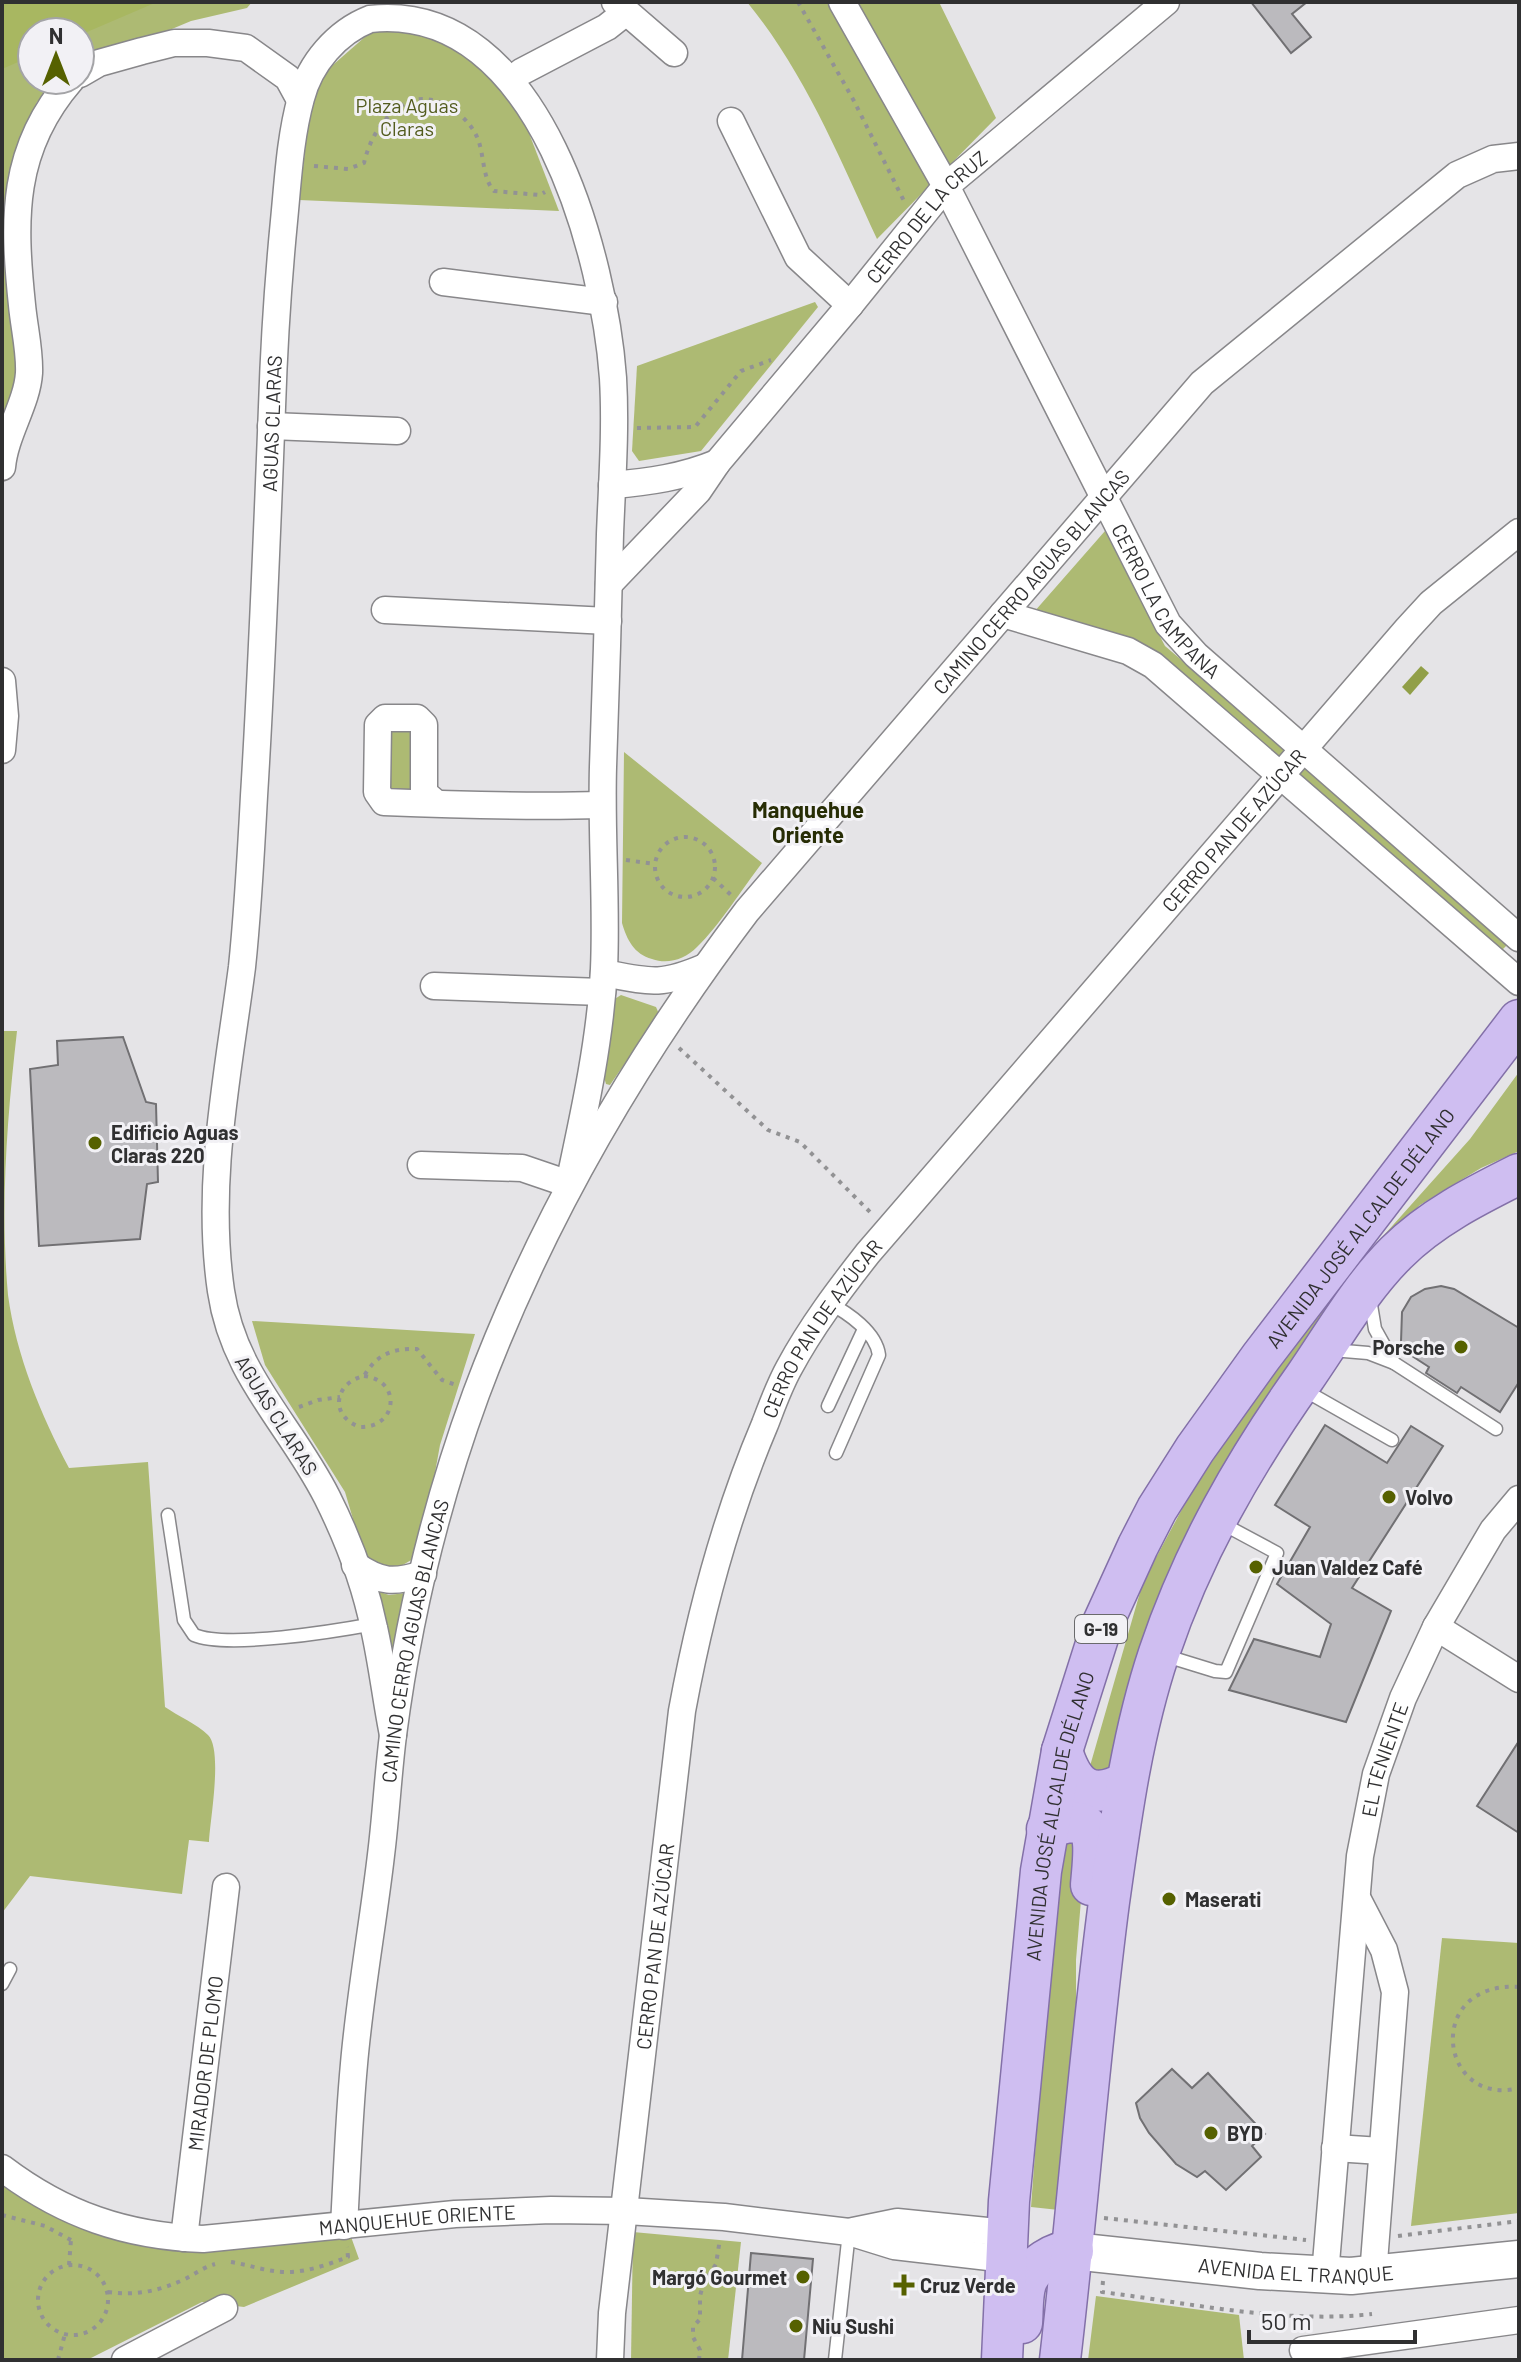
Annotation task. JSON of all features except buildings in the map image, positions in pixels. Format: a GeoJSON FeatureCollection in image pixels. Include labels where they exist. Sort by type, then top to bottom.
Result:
{"type":"FeatureCollection","features":[{"type":"Feature","properties":{"kind":"main road","name":"AVENIDA JOSÉ ALCALDE DÉLANO"},"geometry":{"type":"LineString","coordinates":[[1002,2360],[1006,2246],[1023,2044],[1047,1829],[1062,1751],[1087,1668],[1120,1583],[1175,1479],[1261,1357],[1519,1020]]}},
{"type":"Feature","properties":{"kind":"main road","name":"AVENIDA JOSÉ ALCALDE DÉLANO"},"geometry":{"type":"LineString","coordinates":[[1060,2360],[1097,1995],[1125,1783],[1159,1653],[1189,1574],[1245,1466],[1368,1285],[1395,1254],[1431,1224],[1459,1205],[1519,1174]]}},
{"type":"Feature","properties":{"kind":"main road"},"geometry":{"type":"LineString","coordinates":[[1062,1751],[1073,1777],[1086,1789],[1104,1791],[1125,1783]]}},
{"type":"Feature","properties":{"kind":"main road"},"geometry":{"type":"LineString","coordinates":[[1047,1829],[1076,1823],[1085,1825],[1095,1839],[1083,1981],[1097,1995]]}},
{"type":"Feature","properties":{"kind":"main road"},"geometry":{"type":"LineString","coordinates":[[1019,2360],[1026,2281],[1041,2263],[1062,2251],[1073,2251]]}},
{"type":"Feature","properties":{"kind":"main road","name":"AVENIDA EL TRANQUE"},"geometry":{"type":"LineString","coordinates":[[1073,2251],[1325,2275],[1373,2275],[1519,2259]]}},
{"type":"Feature","properties":{"kind":"street","name":"CERRO LA CAMPANA"},"geometry":{"type":"LineString","coordinates":[[842,2],[946,186],[1168,624],[1196,655],[1519,938]]}},
{"type":"Feature","properties":{"kind":"street","name":"CERRO DE LA CRUZ"},"geometry":{"type":"LineString","coordinates":[[609,584],[698,491],[717,463],[946,186],[1156,5]]}},
{"type":"Feature","properties":{"kind":"street"},"geometry":{"type":"LineString","coordinates":[[521,72],[607,27],[621,7],[674,53]]}},
{"type":"Feature","properties":{"kind":"street","name":"AGUAS CLARAS"},"geometry":{"type":"LineString","coordinates":[[393,1735],[374,1624],[343,1529],[300,1450],[238,1354],[229,1328],[218,1264],[215,1189],[244,943],[254,794],[275,315],[289,165],[300,100],[314,66],[325,51],[353,27],[370,19],[406,10],[451,8],[511,56],[535,92],[572,179],[604,302],[614,429],[602,805],[603,983],[590,1083],[569,1184]]}},
{"type":"Feature","properties":{"kind":"street"},"geometry":{"type":"LineString","coordinates":[[96,65],[174,43],[246,48],[288,78],[300,100]]}},
{"type":"Feature","properties":{"kind":"street"},"geometry":{"type":"LineString","coordinates":[[2,467],[6,442],[29,373],[18,264],[18,200],[26,159],[39,123],[59,96]]}},
{"type":"Feature","properties":{"kind":"street"},"geometry":{"type":"LineString","coordinates":[[731,121],[798,257],[850,305]]}},
{"type":"Feature","properties":{"kind":"street","name":"CAMINO CERRO AGUAS BLANCAS"},"geometry":{"type":"LineString","coordinates":[[344,2226],[354,2061],[393,1735],[411,1622],[475,1397],[518,1289],[569,1184],[705,967],[747,911],[1202,383],[1457,175],[1493,159],[1519,156]]}},
{"type":"Feature","properties":{"kind":"street"},"geometry":{"type":"LineString","coordinates":[[443,282],[604,302]]}},
{"type":"Feature","properties":{"kind":"street"},"geometry":{"type":"LineString","coordinates":[[271,426],[397,431]]}},
{"type":"Feature","properties":{"kind":"street","name":"CERRO DE LA CRUZ"},"geometry":{"type":"LineString","coordinates":[[612,485],[669,479],[692,474],[717,463]]}},
{"type":"Feature","properties":{"kind":"street","name":"CERRO PAN DE AZÚCAR"},"geometry":{"type":"LineString","coordinates":[[610,2360],[612,2313],[674,1770],[694,1647],[718,1558],[750,1460],[787,1372],[829,1303],[924,1188],[1431,603],[1519,532]]}},
{"type":"Feature","properties":{"kind":"street"},"geometry":{"type":"LineString","coordinates":[[385,610],[608,621]]}},
{"type":"Feature","properties":{"kind":"street","name":"CERRO LA CAMPANA"},"geometry":{"type":"LineString","coordinates":[[1003,614],[1128,651],[1153,665],[1519,982]]}},
{"type":"Feature","properties":{"kind":"street"},"geometry":{"type":"LineString","coordinates":[[2,681],[5,716],[2,750]]}},
{"type":"Feature","properties":{"kind":"street"},"geometry":{"type":"LineString","coordinates":[[437,804],[602,805]]}},
{"type":"Feature","properties":{"kind":"street"},"geometry":{"type":"LineString","coordinates":[[434,986],[659,982],[676,979],[705,967]]}},
{"type":"Feature","properties":{"kind":"street"},"geometry":{"type":"LineString","coordinates":[[659,982],[669,1000],[667,1026]]}},
{"type":"Feature","properties":{"kind":"street"},"geometry":{"type":"LineString","coordinates":[[590,1083],[595,1092],[605,1098],[622,1095]]}},
{"type":"Feature","properties":{"kind":"street"},"geometry":{"type":"LineString","coordinates":[[421,1165],[522,1168],[569,1184]]}},
{"type":"Feature","properties":{"kind":"street","name":"EL TENIENTE"},"geometry":{"type":"LineString","coordinates":[[1325,2275],[1360,1856],[1376,1774],[1403,1698],[1436,1627],[1493,1530],[1519,1499]]}},
{"type":"Feature","properties":{"kind":"street"},"geometry":{"type":"LineString","coordinates":[[355,1565],[377,1579],[390,1581],[423,1574]]}},
{"type":"Feature","properties":{"kind":"street"},"geometry":{"type":"LineString","coordinates":[[1436,1627],[1519,1679]]}},
{"type":"Feature","properties":{"kind":"street","name":"MIRADOR DE PLOMO"},"geometry":{"type":"LineString","coordinates":[[184,2238],[226,1887]]}},
{"type":"Feature","properties":{"kind":"street"},"geometry":{"type":"LineString","coordinates":[[1357,1898],[1384,1950],[1395,1992],[1373,2275]]}},
{"type":"Feature","properties":{"kind":"street"},"geometry":{"type":"LineString","coordinates":[[1335,2148],[1381,2151]]}},
{"type":"Feature","properties":{"kind":"street","name":"MANQUEHUE ORIENTE"},"geometry":{"type":"LineString","coordinates":[[2,2168],[34,2190],[89,2218],[133,2232],[184,2238],[203,2239],[455,2214],[551,2210],[724,2217],[849,2232],[897,2222],[1006,2246]]}},
{"type":"Feature","properties":{"kind":"street"},"geometry":{"type":"LineString","coordinates":[[125,2360],[224,2308]]}},
{"type":"Feature","properties":{"kind":"street"},"geometry":{"type":"LineString","coordinates":[[1303,2350],[1519,2320]]}},
{"type":"Feature","properties":{"kind":"lane"},"geometry":{"type":"LineString","coordinates":[[1368,1285],[1375,1329],[1394,1363]]}},
{"type":"Feature","properties":{"kind":"lane"},"geometry":{"type":"LineString","coordinates":[[829,1303],[850,1315],[878,1348],[878,1362],[836,1453]]}},
{"type":"Feature","properties":{"kind":"lane"},"geometry":{"type":"LineString","coordinates":[[828,1406],[864,1329]]}},
{"type":"Feature","properties":{"kind":"lane"},"geometry":{"type":"LineString","coordinates":[[1324,1349],[1368,1353],[1394,1363],[1496,1429]]}},
{"type":"Feature","properties":{"kind":"lane"},"geometry":{"type":"LineString","coordinates":[[1298,1386],[1392,1440]]}},
{"type":"Feature","properties":{"kind":"lane"},"geometry":{"type":"LineString","coordinates":[[168,1515],[184,1620],[194,1635],[218,1641],[336,1631],[374,1624]]}},
{"type":"Feature","properties":{"kind":"lane"},"geometry":{"type":"LineString","coordinates":[[1159,1653],[1226,1672],[1277,1553],[1215,1519]]}},
{"type":"Feature","properties":{"kind":"lane"},"geometry":{"type":"LineString","coordinates":[[2,1984],[10,1969]]}},
{"type":"Feature","properties":{"kind":"lane"},"geometry":{"type":"LineString","coordinates":[[835,2360],[849,2232]]}},
{"type":"Feature","properties":{"kind":"path"},"geometry":{"type":"LineString","coordinates":[[798,2],[854,101],[916,225]]}},
{"type":"Feature","properties":{"kind":"path"},"geometry":{"type":"LineString","coordinates":[[289,165],[348,169],[364,163],[370,140],[390,115],[409,102],[428,99],[444,103],[474,131],[483,154],[489,186],[494,191],[540,195],[572,179]]}},
{"type":"Feature","properties":{"kind":"path"},"geometry":{"type":"LineString","coordinates":[[614,429],[695,427],[741,371],[776,358]]}},
{"type":"Feature","properties":{"kind":"path"},"geometry":{"type":"LineString","coordinates":[[682,837],[692,838],[709,849],[714,868],[708,886],[692,896],[673,895],[665,889],[655,873],[655,864],[664,846],[682,837]]}},
{"type":"Feature","properties":{"kind":"path"},"geometry":{"type":"LineString","coordinates":[[667,1026],[768,1130],[800,1142],[875,1217]]}},
{"type":"Feature","properties":{"kind":"path"},"geometry":{"type":"LineString","coordinates":[[364,1376],[371,1363],[389,1351],[417,1349],[442,1380],[475,1397]]}},
{"type":"Feature","properties":{"kind":"path"},"geometry":{"type":"LineString","coordinates":[[364,1376],[379,1380],[389,1391],[389,1411],[385,1418],[369,1427],[353,1425],[340,1408],[340,1397],[347,1383],[364,1376]]}},
{"type":"Feature","properties":{"kind":"path"},"geometry":{"type":"LineString","coordinates":[[273,1412],[340,1397]]}},
{"type":"Feature","properties":{"kind":"path"},"geometry":{"type":"LineString","coordinates":[[1519,1987],[1502,1986],[1480,1991],[1465,2004],[1454,2027],[1453,2047],[1455,2061],[1467,2075],[1486,2088],[1508,2091],[1519,2088]]}},
{"type":"Feature","properties":{"kind":"path"},"geometry":{"type":"LineString","coordinates":[[2,2215],[45,2226],[71,2240]]}},
{"type":"Feature","properties":{"kind":"path"},"geometry":{"type":"LineString","coordinates":[[699,2360],[700,2350],[693,2337],[693,2327],[700,2319],[703,2285],[716,2264],[724,2217]]}},
{"type":"Feature","properties":{"kind":"path"},"geometry":{"type":"LineString","coordinates":[[108,2292],[132,2296],[152,2292],[224,2260],[258,2269],[288,2272],[318,2267],[348,2257],[344,2226]]}},
{"type":"Feature","properties":{"kind":"path"},"geometry":{"type":"LineString","coordinates":[[69,2265],[82,2266],[99,2276],[108,2292],[108,2302],[103,2318],[95,2327],[86,2333],[65,2334],[44,2319],[39,2308],[41,2286],[47,2275],[69,2265]]}},
{"type":"Feature","properties":{"kind":"path"},"geometry":{"type":"LineString","coordinates":[[1102,2292],[1268,2313],[1357,2316],[1385,2312]]}},
{"type":"Feature","properties":{"kind":"path"},"geometry":{"type":"LineString","coordinates":[[56,2359],[65,2334]]}},
{"type":"Feature","properties":{"kind":"green space"},"geometry":{"type":"Polygon","coordinates":[[[2,2],[252,2],[247,8],[191,21],[160,34],[114,45],[96,54],[96,16],[16,16],[16,96],[42,96],[18,148],[23,375],[2,441],[2,2]]]}},
{"type":"Feature","properties":{"kind":"green space"},"geometry":{"type":"Polygon","coordinates":[[[747,2],[939,2],[996,118],[877,239],[804,87],[768,29],[747,2]]]}},
{"type":"Feature","properties":{"kind":"green space","name":"Plaza Aguas Claras"},"geometry":{"type":"Polygon","coordinates":[[[421,26],[512,89],[559,211],[299,200],[310,110],[326,71],[374,29],[421,26]]]}},
{"type":"Feature","properties":{"kind":"green space"},"geometry":{"type":"Polygon","coordinates":[[[815,302],[818,307],[701,451],[639,461],[632,451],[637,366],[815,302]]]}},
{"type":"Feature","properties":{"kind":"green space"},"geometry":{"type":"Polygon","coordinates":[[[1105,531],[1165,646],[1511,941],[1500,952],[1160,653],[1034,612],[1105,531]]]}},
{"type":"Feature","properties":{"kind":"green space"},"geometry":{"type":"Polygon","coordinates":[[[413,724],[417,792],[387,796],[385,727],[413,724]]]}},
{"type":"Feature","properties":{"kind":"green space"},"geometry":{"type":"Polygon","coordinates":[[[624,752],[762,863],[706,938],[676,960],[658,961],[640,954],[629,941],[622,923],[624,752]]]}},
{"type":"Feature","properties":{"kind":"green space"},"geometry":{"type":"Polygon","coordinates":[[[621,995],[656,1007],[659,1014],[610,1085],[606,1084],[604,1077],[613,1000],[621,995]]]}},
{"type":"Feature","properties":{"kind":"green space"},"geometry":{"type":"Polygon","coordinates":[[[2,1031],[17,1031],[8,1130],[5,1229],[8,1295],[23,1362],[69,1468],[148,1462],[165,1707],[208,1735],[215,1755],[215,1770],[209,1842],[189,1840],[182,1894],[30,1876],[2,1913],[2,1031]]]}},
{"type":"Feature","properties":{"kind":"green space"},"geometry":{"type":"Polygon","coordinates":[[[1519,1072],[1519,1151],[1481,1168],[1420,1205],[1366,1261],[1110,1776],[1088,1773],[1143,1582],[1189,1496],[1239,1421],[1351,1272],[1470,1139],[1519,1072]]]}},
{"type":"Feature","properties":{"kind":"green space"},"geometry":{"type":"Polygon","coordinates":[[[252,1321],[475,1334],[440,1445],[420,1555],[394,1570],[367,1566],[345,1492],[265,1365],[252,1321]]]}},
{"type":"Feature","properties":{"kind":"green space"},"geometry":{"type":"Polygon","coordinates":[[[380,1592],[389,1595],[405,1593],[394,1649],[391,1650],[377,1595],[380,1592]]]}},
{"type":"Feature","properties":{"kind":"green space"},"geometry":{"type":"Polygon","coordinates":[[[1064,1837],[1086,1840],[1076,1960],[1076,2047],[1059,2210],[1031,2207],[1064,1837]]]}},
{"type":"Feature","properties":{"kind":"green space"},"geometry":{"type":"Polygon","coordinates":[[[1442,1938],[1519,1943],[1519,2213],[1411,2226],[1442,1938]]]}},
{"type":"Feature","properties":{"kind":"green space"},"geometry":{"type":"Polygon","coordinates":[[[2,2182],[33,2204],[106,2236],[186,2250],[350,2234],[359,2259],[244,2307],[202,2302],[87,2360],[2,2360],[2,2182]]]}},
{"type":"Feature","properties":{"kind":"green space"},"geometry":{"type":"Polygon","coordinates":[[[633,2232],[741,2242],[728,2360],[631,2360],[633,2232]]]}},
{"type":"Feature","properties":{"kind":"green space"},"geometry":{"type":"Polygon","coordinates":[[[1096,2296],[1239,2315],[1244,2360],[1088,2360],[1096,2296]]]}},
{"type":"Feature","properties":{"kind":"shaded area"},"geometry":{"type":"Polygon","coordinates":[[[2,2],[157,2],[96,28],[96,16],[16,16],[16,63],[2,69],[2,2]]]}},
{"type":"Feature","properties":{"kind":"shaded area"},"geometry":{"type":"Polygon","coordinates":[[[1421,666],[1429,673],[1410,695],[1402,687],[1421,666]]]}},
{"type":"Feature","properties":{"kind":"place","name":"Edificio Aguas Claras 220"},"geometry":{"type":"Point","coordinates":[95,1143]}},
{"type":"Feature","properties":{"kind":"place","name":"Porsche"},"geometry":{"type":"Point","coordinates":[1461,1347]}},
{"type":"Feature","properties":{"kind":"place","name":"Volvo"},"geometry":{"type":"Point","coordinates":[1389,1497]}},
{"type":"Feature","properties":{"kind":"place","name":"Juan Valdez Café"},"geometry":{"type":"Point","coordinates":[1256,1567]}},
{"type":"Feature","properties":{"kind":"place","name":"Maserati"},"geometry":{"type":"Point","coordinates":[1169,1899]}},
{"type":"Feature","properties":{"kind":"place","name":"BYD"},"geometry":{"type":"Point","coordinates":[1211,2133]}},
{"type":"Feature","properties":{"kind":"place","name":"Margó Gourmet"},"geometry":{"type":"Point","coordinates":[803,2277]}},
{"type":"Feature","properties":{"kind":"place","name":"Cruz Verde"},"geometry":{"type":"Point","coordinates":[904,2285]}},
{"type":"Feature","properties":{"kind":"place","name":"Niu Sushi"},"geometry":{"type":"Point","coordinates":[796,2326]}},
{"type":"Feature","properties":{"kind":"district","name":"Manquehue Oriente"},"geometry":{"type":"Point","coordinates":[808,822]}}]}
